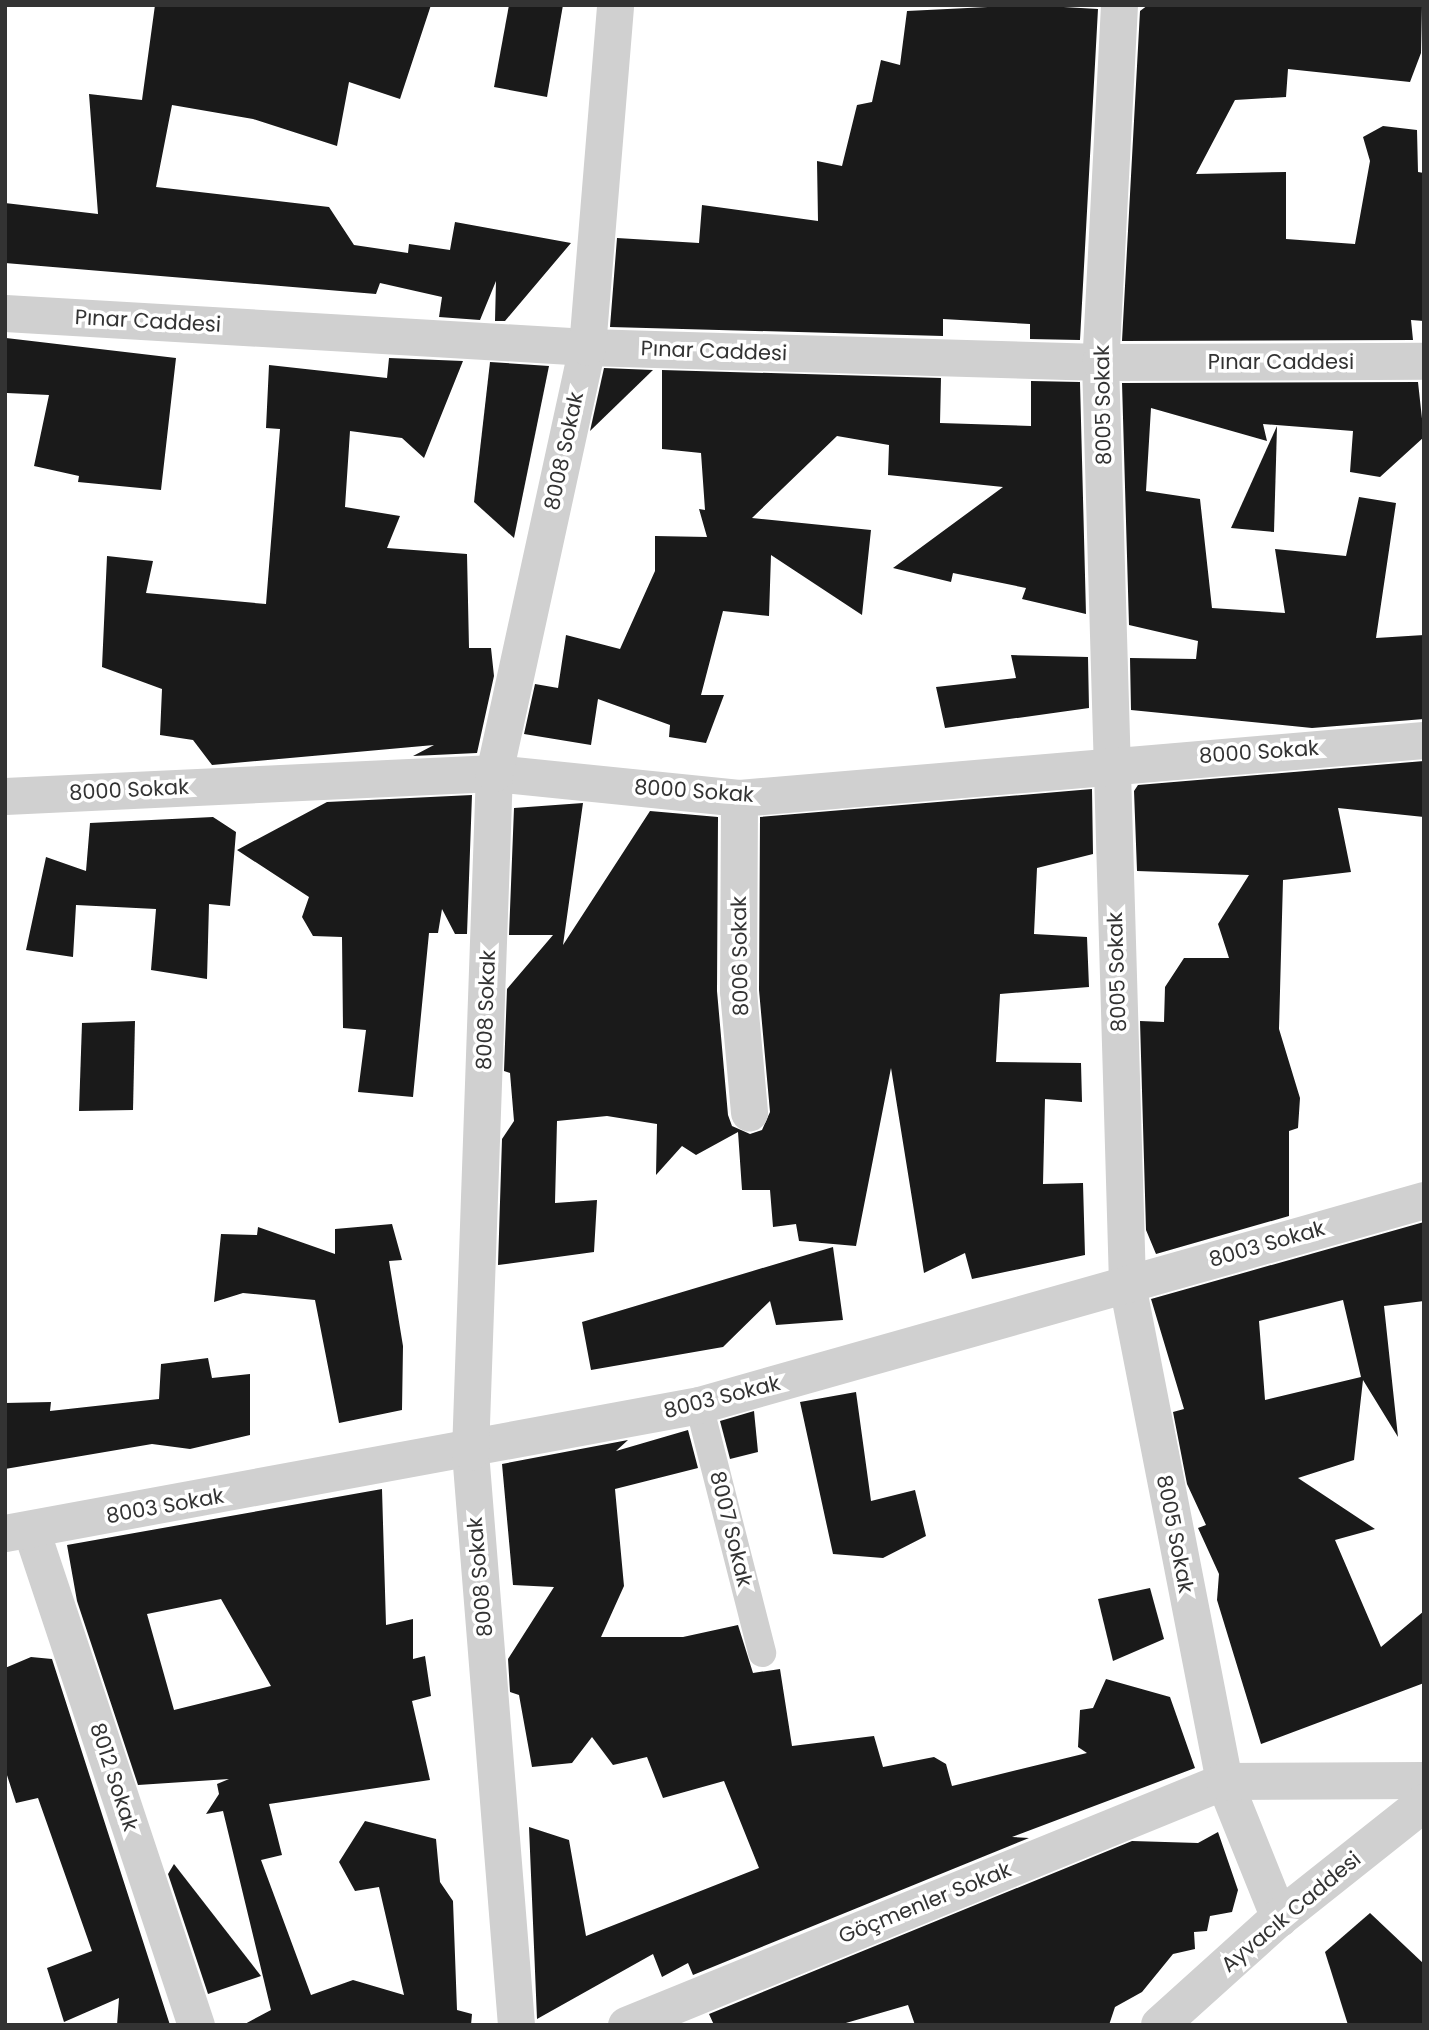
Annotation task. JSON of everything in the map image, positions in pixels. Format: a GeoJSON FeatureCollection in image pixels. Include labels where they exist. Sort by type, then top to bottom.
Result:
{"type":"FeatureCollection","features":[{"type":"Feature","properties":{"kind":"street","name":"8008 Sokak"},"geometry":{"type":"LineString","coordinates":[[516,2025],[470,1452],[494,773],[587,347],[615,5]]}},
{"type":"Feature","properties":{"kind":"street","name":"8005 Sokak"},"geometry":{"type":"LineString","coordinates":[[1119,5],[1100,362],[1127,1284],[1224,1781],[1279,1918]]}},
{"type":"Feature","properties":{"kind":"street","name":"Pınar Caddesi"},"geometry":{"type":"LineString","coordinates":[[5,313],[587,347],[1100,362],[1424,361]]}},
{"type":"Feature","properties":{"kind":"street","name":"8000 Sokak"},"geometry":{"type":"LineString","coordinates":[[5,796],[494,773],[739,798],[1111,763],[1424,740]]}},
{"type":"Feature","properties":{"kind":"street","name":"8006 Sokak"},"geometry":{"type":"LineString","coordinates":[[739,798],[738,991],[749,1113]]}},
{"type":"Feature","properties":{"kind":"street","name":"8003 Sokak"},"geometry":{"type":"LineString","coordinates":[[18,1532],[470,1452],[699,1405],[1424,1200]]}},
{"type":"Feature","properties":{"kind":"street","name":"8007 Sokak"},"geometry":{"type":"LineString","coordinates":[[699,1405],[762,1653]]}},
{"type":"Feature","properties":{"kind":"street","name":"8012 Sokak"},"geometry":{"type":"LineString","coordinates":[[18,1532],[196,2025]]}},
{"type":"Feature","properties":{"kind":"street"},"geometry":{"type":"LineString","coordinates":[[1224,1781],[1424,1780]]}},
{"type":"Feature","properties":{"kind":"street","name":"Göçmenler Sokak"},"geometry":{"type":"LineString","coordinates":[[626,2025],[1224,1781]]}},
{"type":"Feature","properties":{"kind":"street","name":"Ayvacık Caddesi"},"geometry":{"type":"LineString","coordinates":[[1160,2025],[1279,1918],[1424,1803]]}},
{"type":"Feature","properties":{"kind":"building"},"geometry":{"type":"Polygon","coordinates":[[[155,5],[431,5],[400,99],[349,82],[337,146],[253,119],[172,105],[156,187],[329,207],[354,245],[408,253],[409,244],[450,250],[455,222],[571,243],[505,321],[495,321],[496,281],[480,320],[439,317],[442,297],[380,283],[376,294],[5,263],[5,203],[98,214],[89,94],[142,100],[155,5]]]}},
{"type":"Feature","properties":{"kind":"building"},"geometry":{"type":"Polygon","coordinates":[[[509,5],[563,5],[547,97],[494,87],[509,5]]]}},
{"type":"Feature","properties":{"kind":"building"},"geometry":{"type":"Polygon","coordinates":[[[1029,5],[1098,9],[1080,340],[1030,339],[1030,324],[943,319],[943,336],[610,327],[617,238],[699,243],[702,205],[818,221],[817,161],[842,166],[857,105],[872,102],[881,60],[900,65],[907,11],[1029,5]]]}},
{"type":"Feature","properties":{"kind":"building"},"geometry":{"type":"Polygon","coordinates":[[[1148,5],[1422,5],[1421,53],[1410,82],[1288,69],[1286,97],[1235,100],[1196,174],[1286,172],[1286,239],[1355,244],[1370,161],[1363,137],[1383,126],[1417,130],[1418,172],[1424,173],[1424,321],[1411,320],[1413,340],[1122,341],[1140,11],[1148,5]]]}},
{"type":"Feature","properties":{"kind":"building"},"geometry":{"type":"Polygon","coordinates":[[[6,338],[176,358],[161,490],[78,482],[79,476],[34,466],[49,395],[7,393],[6,338]]]}},
{"type":"Feature","properties":{"kind":"building"},"geometry":{"type":"Polygon","coordinates":[[[389,358],[463,361],[424,458],[402,438],[350,431],[345,507],[400,516],[387,548],[467,554],[469,648],[491,648],[494,676],[477,753],[413,756],[434,745],[212,765],[193,740],[160,735],[162,689],[102,667],[107,556],[153,561],[146,593],[266,604],[280,429],[266,428],[269,365],[387,378],[389,358]]]}},
{"type":"Feature","properties":{"kind":"building"},"geometry":{"type":"Polygon","coordinates":[[[490,362],[549,366],[514,538],[474,502],[490,362]]]}},
{"type":"Feature","properties":{"kind":"building"},"geometry":{"type":"Polygon","coordinates":[[[604,368],[653,370],[590,431],[604,368]]]}},
{"type":"Feature","properties":{"kind":"building"},"geometry":{"type":"Polygon","coordinates":[[[662,370],[941,378],[940,423],[1031,426],[1031,381],[1080,382],[1086,614],[1022,599],[1026,588],[953,573],[951,582],[893,568],[1003,487],[888,475],[889,445],[837,436],[752,518],[871,530],[862,615],[771,555],[769,616],[723,611],[701,695],[724,695],[706,743],[669,737],[670,725],[598,699],[591,745],[524,734],[535,684],[558,688],[566,635],[620,649],[655,571],[655,536],[707,537],[699,509],[705,510],[701,453],[662,449],[662,370]]]}},
{"type":"Feature","properties":{"kind":"building"},"geometry":{"type":"Polygon","coordinates":[[[1418,382],[1424,437],[1380,477],[1350,472],[1353,431],[1263,424],[1267,441],[1151,408],[1146,491],[1200,499],[1212,608],[1285,613],[1275,549],[1346,556],[1359,497],[1396,503],[1376,638],[1424,635],[1424,719],[1312,728],[1131,710],[1130,658],[1196,659],[1198,641],[1129,625],[1122,383],[1418,382]]]}},
{"type":"Feature","properties":{"kind":"building"},"geometry":{"type":"Polygon","coordinates":[[[1277,426],[1274,532],[1231,528],[1277,426]]]}},
{"type":"Feature","properties":{"kind":"building"},"geometry":{"type":"Polygon","coordinates":[[[1011,655],[1088,657],[1089,708],[945,728],[936,687],[1016,678],[1011,655]]]}},
{"type":"Feature","properties":{"kind":"building"},"geometry":{"type":"Polygon","coordinates":[[[1424,761],[1424,817],[1338,808],[1351,872],[1283,880],[1279,1029],[1300,1098],[1298,1128],[1289,1131],[1289,1216],[1156,1254],[1146,1230],[1140,1021],[1164,1022],[1165,987],[1184,958],[1229,958],[1218,924],[1249,875],[1137,871],[1134,791],[1138,785],[1424,761]]]}},
{"type":"Feature","properties":{"kind":"building"},"geometry":{"type":"Polygon","coordinates":[[[1092,789],[1093,854],[1037,868],[1034,934],[1087,937],[1089,987],[1000,994],[996,1062],[1081,1063],[1082,1102],[1045,1099],[1043,1184],[1083,1183],[1085,1255],[972,1279],[965,1253],[924,1273],[891,1068],[856,1246],[799,1241],[796,1224],[773,1227],[770,1190],[742,1190],[738,1132],[696,1155],[682,1146],[656,1175],[657,1124],[607,1116],[557,1121],[555,1203],[597,1200],[594,1252],[498,1265],[502,1139],[514,1121],[510,1073],[504,1071],[507,989],[553,935],[509,935],[514,808],[583,803],[563,945],[650,811],[718,817],[717,991],[728,1115],[732,1126],[750,1134],[762,1130],[770,1112],[759,990],[760,817],[1092,789]]]}},
{"type":"Feature","properties":{"kind":"building"},"geometry":{"type":"Polygon","coordinates":[[[472,795],[467,934],[455,934],[442,909],[438,933],[429,933],[413,1097],[358,1092],[366,1030],[343,1028],[342,937],[313,936],[302,917],[309,897],[237,850],[327,802],[472,795]]]}},
{"type":"Feature","properties":{"kind":"building"},"geometry":{"type":"Polygon","coordinates":[[[213,817],[236,832],[230,906],[209,904],[207,979],[151,970],[156,909],[76,905],[73,957],[26,950],[46,857],[86,871],[90,823],[213,817]]]}},
{"type":"Feature","properties":{"kind":"building"},"geometry":{"type":"Polygon","coordinates":[[[135,1021],[133,1110],[79,1111],[82,1023],[135,1021]]]}},
{"type":"Feature","properties":{"kind":"building"},"geometry":{"type":"Polygon","coordinates":[[[1424,1222],[1424,1301],[1384,1306],[1398,1437],[1363,1380],[1354,1460],[1298,1478],[1375,1529],[1335,1540],[1381,1647],[1424,1611],[1424,1683],[1261,1744],[1217,1600],[1219,1574],[1198,1528],[1206,1525],[1187,1484],[1173,1412],[1184,1409],[1151,1299],[1424,1222]],[[1343,1300],[1259,1321],[1265,1400],[1361,1377],[1343,1300]]]}},
{"type":"Feature","properties":{"kind":"building"},"geometry":{"type":"Polygon","coordinates":[[[392,1224],[402,1260],[389,1261],[403,1346],[402,1410],[339,1423],[315,1300],[243,1293],[214,1302],[221,1234],[257,1235],[258,1227],[335,1254],[335,1229],[392,1224]]]}},
{"type":"Feature","properties":{"kind":"building"},"geometry":{"type":"Polygon","coordinates":[[[833,1247],[843,1320],[776,1325],[770,1301],[723,1347],[591,1370],[582,1322],[833,1247]]]}},
{"type":"Feature","properties":{"kind":"building"},"geometry":{"type":"Polygon","coordinates":[[[208,1358],[212,1378],[250,1374],[250,1435],[190,1449],[152,1444],[5,1469],[5,1403],[51,1402],[50,1411],[159,1399],[161,1364],[208,1358]]]}},
{"type":"Feature","properties":{"kind":"building"},"geometry":{"type":"Polygon","coordinates":[[[856,1392],[871,1501],[915,1490],[926,1536],[883,1558],[833,1554],[800,1402],[856,1392]]]}},
{"type":"Feature","properties":{"kind":"building"},"geometry":{"type":"Polygon","coordinates":[[[754,1411],[758,1452],[730,1459],[720,1421],[754,1411]]]}},
{"type":"Feature","properties":{"kind":"building"},"geometry":{"type":"Polygon","coordinates":[[[688,1430],[698,1468],[615,1489],[624,1586],[601,1637],[683,1637],[738,1625],[753,1673],[780,1669],[792,1746],[874,1736],[883,1767],[934,1757],[946,1764],[952,1786],[1087,1753],[1078,1747],[1080,1710],[1093,1708],[1106,1679],[1170,1697],[1195,1768],[1012,1837],[1029,1838],[693,1975],[688,1963],[662,1977],[653,1954],[537,2019],[529,1827],[569,1840],[586,1936],[759,1868],[724,1781],[663,1798],[647,1757],[613,1765],[592,1737],[572,1763],[532,1767],[519,1695],[510,1692],[508,1659],[554,1587],[513,1585],[502,1464],[628,1440],[616,1451],[688,1430]]]}},
{"type":"Feature","properties":{"kind":"building"},"geometry":{"type":"Polygon","coordinates":[[[382,1489],[386,1625],[413,1619],[413,1659],[425,1656],[431,1696],[412,1701],[430,1780],[269,1804],[282,1855],[261,1860],[311,1995],[353,1980],[404,1995],[379,1887],[355,1891],[339,1862],[365,1821],[436,1839],[440,1882],[453,1901],[457,2010],[472,2014],[471,2025],[243,2025],[271,2010],[223,1811],[206,1814],[219,1794],[217,1784],[229,1779],[138,1785],[77,1601],[67,1545],[382,1489]],[[221,1599],[147,1614],[174,1710],[271,1686],[221,1599]]]}},
{"type":"Feature","properties":{"kind":"building"},"geometry":{"type":"Polygon","coordinates":[[[1150,1588],[1164,1639],[1113,1661],[1098,1599],[1150,1588]]]}},
{"type":"Feature","properties":{"kind":"building"},"geometry":{"type":"Polygon","coordinates":[[[31,1657],[52,1659],[170,2025],[117,2025],[119,1998],[64,2022],[47,1968],[92,1951],[38,1798],[16,1803],[5,1769],[5,1668],[31,1657]]]}},
{"type":"Feature","properties":{"kind":"building"},"geometry":{"type":"Polygon","coordinates":[[[1218,1832],[1238,1890],[1232,1912],[1210,1916],[1207,1931],[1194,1932],[1195,1949],[1173,1954],[1142,1992],[1115,2007],[1109,2025],[915,2025],[908,2005],[839,2025],[714,2025],[709,2014],[1132,1841],[1198,1843],[1218,1832]]]}},
{"type":"Feature","properties":{"kind":"building"},"geometry":{"type":"Polygon","coordinates":[[[174,1864],[261,1976],[208,1994],[168,1874],[174,1864]]]}},
{"type":"Feature","properties":{"kind":"building"},"geometry":{"type":"Polygon","coordinates":[[[1370,1913],[1424,1964],[1424,2025],[1348,2025],[1325,1952],[1370,1913]]]}}]}
